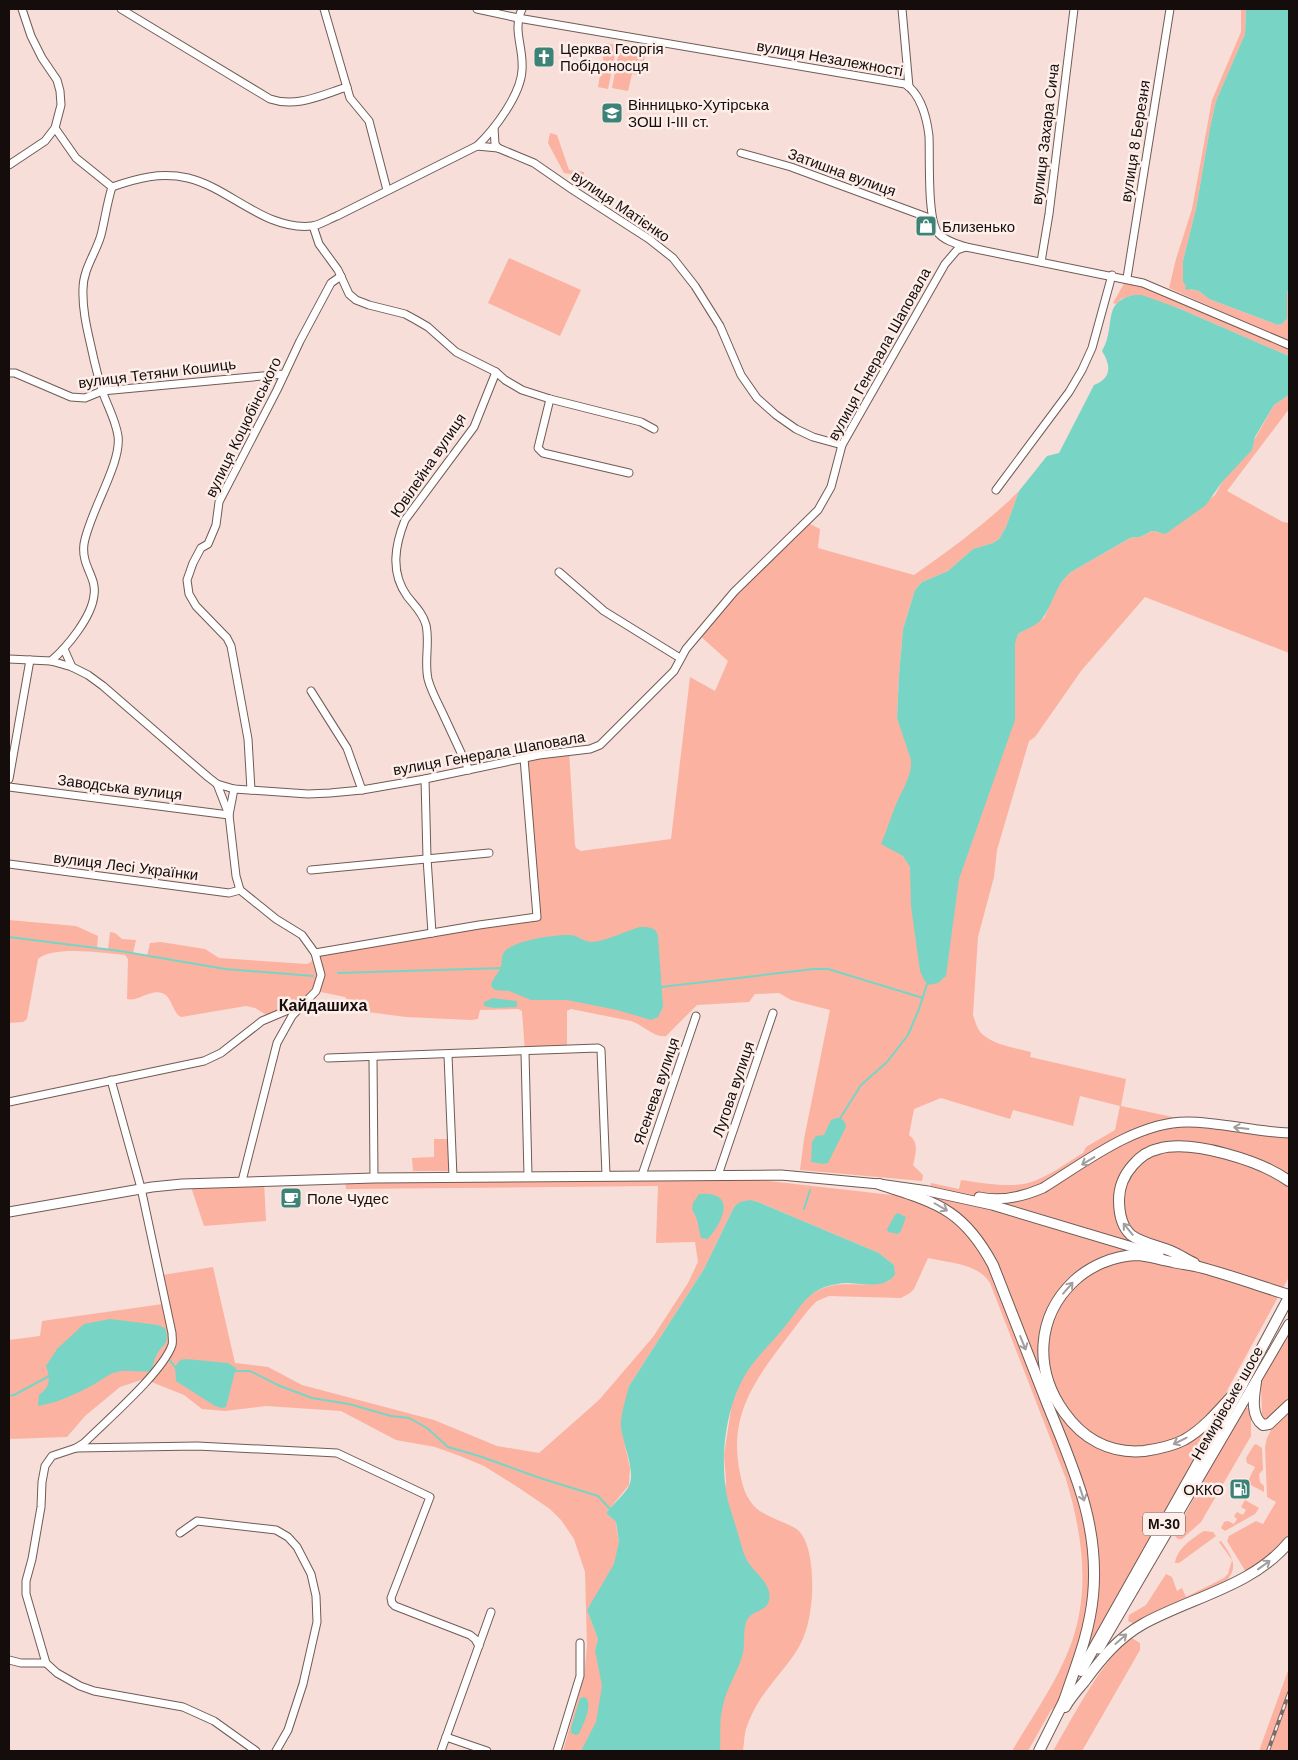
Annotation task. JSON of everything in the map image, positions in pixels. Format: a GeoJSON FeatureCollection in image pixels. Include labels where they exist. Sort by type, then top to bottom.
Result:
{"type":"FeatureCollection","features":[{"type":"Feature","properties":{"kind":"highway","name":"М-30"},"geometry":{"type":"LineString","coordinates":[[1040,1751],[1065,1702],[1242,1385],[1289,1296],[1201,1267],[1173,1252],[1140,1240],[1130,1234],[1120,1218],[1119,1195],[1122,1182],[1128,1170],[1144,1155],[1157,1149],[1186,1147],[1248,1161],[1263,1166],[1289,1181]]}},
{"type":"Feature","properties":{"kind":"highway"},"geometry":{"type":"LineString","coordinates":[[879,1184],[927,1200],[948,1211],[970,1230],[985,1250],[1076,1476],[1091,1530],[1094,1582],[1092,1608],[1085,1644],[1065,1702]]}},
{"type":"Feature","properties":{"kind":"highway"},"geometry":{"type":"LineString","coordinates":[[1201,1267],[1135,1255],[1116,1258],[1102,1263],[1081,1275],[1066,1288],[1057,1301],[1048,1323],[1043,1347],[1043,1358],[1049,1386],[1062,1409],[1082,1433],[1108,1448],[1130,1452],[1168,1446],[1182,1441],[1205,1424],[1242,1385]]}},
{"type":"Feature","properties":{"kind":"highway"},"geometry":{"type":"LineString","coordinates":[[1256,1382],[1254,1394],[1255,1417],[1262,1425],[1269,1424],[1289,1405]]}},
{"type":"Feature","properties":{"kind":"highway","name":"М-30"},"geometry":{"type":"LineString","coordinates":[[1065,1702],[1099,1661],[1132,1631],[1148,1621],[1245,1577],[1274,1558],[1289,1542]]}},
{"type":"Feature","properties":{"kind":"main road"},"geometry":{"type":"LineString","coordinates":[[928,1191],[951,1192],[1000,1199],[1019,1196],[1043,1188],[1120,1141],[1140,1131],[1165,1124],[1195,1122],[1289,1132]]}},
{"type":"Feature","properties":{"kind":"main road"},"geometry":{"type":"LineString","coordinates":[[9,1212],[141,1188],[242,1181],[772,1174],[879,1184],[928,1191],[992,1206],[1201,1267]]}},
{"type":"Feature","properties":{"kind":"main road","name":"Немирівське шосе"},"geometry":{"type":"LineString","coordinates":[[1065,1702],[1289,1324]]}},
{"type":"Feature","properties":{"kind":"street"},"geometry":{"type":"LineString","coordinates":[[9,165],[40,145],[55,128],[61,105],[57,80],[42,58],[31,36],[22,9]]}},
{"type":"Feature","properties":{"kind":"street"},"geometry":{"type":"LineString","coordinates":[[121,9],[270,99],[285,103],[296,102],[347,87]]}},
{"type":"Feature","properties":{"kind":"street"},"geometry":{"type":"LineString","coordinates":[[324,9],[352,101],[369,121],[387,190]]}},
{"type":"Feature","properties":{"kind":"street"},"geometry":{"type":"LineString","coordinates":[[477,9],[518,18],[531,25]]}},
{"type":"Feature","properties":{"kind":"street"},"geometry":{"type":"LineString","coordinates":[[112,187],[142,177],[186,178],[202,182],[260,214],[287,224],[313,226],[477,146],[494,128],[518,89],[522,71],[518,18],[522,9]]}},
{"type":"Feature","properties":{"kind":"street"},"geometry":{"type":"LineString","coordinates":[[902,9],[909,87]]}},
{"type":"Feature","properties":{"kind":"street","name":"вулиця Захара Сича"},"geometry":{"type":"LineString","coordinates":[[1041,262],[1049,214],[1074,9]]}},
{"type":"Feature","properties":{"kind":"street","name":"вулиця 8 Березня"},"geometry":{"type":"LineString","coordinates":[[1127,278],[1170,9]]}},
{"type":"Feature","properties":{"kind":"street","name":"вулиця Незалежності"},"geometry":{"type":"LineString","coordinates":[[518,18],[901,83],[909,87],[917,97],[928,130],[932,219]]}},
{"type":"Feature","properties":{"kind":"street"},"geometry":{"type":"LineString","coordinates":[[55,128],[76,158],[112,187]]}},
{"type":"Feature","properties":{"kind":"street"},"geometry":{"type":"LineString","coordinates":[[494,128],[495,144],[498,148]]}},
{"type":"Feature","properties":{"kind":"street","name":"вулиця Матієнко"},"geometry":{"type":"LineString","coordinates":[[477,146],[498,148],[534,163],[649,239],[673,258],[696,286],[720,326],[741,375],[757,398],[776,416],[796,429],[813,437],[842,445]]}},
{"type":"Feature","properties":{"kind":"street","name":"Затишна вулиця"},"geometry":{"type":"LineString","coordinates":[[741,153],[790,167],[932,219]]}},
{"type":"Feature","properties":{"kind":"street"},"geometry":{"type":"LineString","coordinates":[[51,661],[64,649],[88,613],[94,596],[94,584],[85,563],[84,543],[118,447],[116,426],[102,391],[83,305],[83,286],[101,236],[112,187]]}},
{"type":"Feature","properties":{"kind":"street"},"geometry":{"type":"LineString","coordinates":[[932,219],[942,237],[966,247],[1143,282],[1289,345]]}},
{"type":"Feature","properties":{"kind":"street"},"geometry":{"type":"LineString","coordinates":[[313,226],[320,244],[338,270],[349,294],[356,300],[405,314],[428,327],[456,352],[496,372],[504,380],[522,390],[641,422],[654,429]]}},
{"type":"Feature","properties":{"kind":"street","name":"вулиця Генерала Шаповала"},"geometry":{"type":"LineString","coordinates":[[9,659],[51,661],[72,667],[88,676],[103,686],[200,771],[217,784],[234,789],[308,794],[362,790],[524,758],[585,750],[599,746],[674,671],[680,658],[698,634],[734,592],[818,510],[831,488],[842,445],[945,264],[957,250],[966,247]]}},
{"type":"Feature","properties":{"kind":"street","name":"вулиця Коцюбінського"},"geometry":{"type":"LineString","coordinates":[[251,790],[248,738],[230,646],[227,638],[196,606],[189,594],[187,580],[192,562],[201,548],[208,544],[213,531],[219,502],[331,284],[341,276]]}},
{"type":"Feature","properties":{"kind":"street"},"geometry":{"type":"LineString","coordinates":[[996,490],[1069,392],[1082,370],[1092,348],[1112,276]]}},
{"type":"Feature","properties":{"kind":"street","name":"Ювілейна вулиця"},"geometry":{"type":"LineString","coordinates":[[469,770],[428,678],[428,637],[425,623],[397,576],[395,555],[399,535],[405,520],[474,428],[496,372]]}},
{"type":"Feature","properties":{"kind":"street","name":"вулиця Тетяни Кошиць"},"geometry":{"type":"LineString","coordinates":[[9,373],[71,397],[85,398],[102,391],[284,374]]}},
{"type":"Feature","properties":{"kind":"street"},"geometry":{"type":"LineString","coordinates":[[550,399],[538,448],[543,453],[629,473]]}},
{"type":"Feature","properties":{"kind":"street"},"geometry":{"type":"LineString","coordinates":[[559,572],[604,611],[680,658]]}},
{"type":"Feature","properties":{"kind":"street"},"geometry":{"type":"LineString","coordinates":[[64,649],[72,667]]}},
{"type":"Feature","properties":{"kind":"street"},"geometry":{"type":"LineString","coordinates":[[9,779],[30,660]]}},
{"type":"Feature","properties":{"kind":"street"},"geometry":{"type":"LineString","coordinates":[[311,691],[347,748],[362,790]]}},
{"type":"Feature","properties":{"kind":"street"},"geometry":{"type":"LineString","coordinates":[[315,953],[432,933],[537,918],[524,758]]}},
{"type":"Feature","properties":{"kind":"street"},"geometry":{"type":"LineString","coordinates":[[425,779],[427,858],[432,933]]}},
{"type":"Feature","properties":{"kind":"street"},"geometry":{"type":"LineString","coordinates":[[9,1102],[211,1059],[262,1021],[310,999],[319,983],[321,975],[315,953],[302,935],[276,919],[240,890],[236,876],[229,815],[217,784]]}},
{"type":"Feature","properties":{"kind":"street","name":"Заводська вулиця"},"geometry":{"type":"LineString","coordinates":[[9,787],[229,815]]}},
{"type":"Feature","properties":{"kind":"street"},"geometry":{"type":"LineString","coordinates":[[229,815],[234,789]]}},
{"type":"Feature","properties":{"kind":"street"},"geometry":{"type":"LineString","coordinates":[[311,870],[489,853]]}},
{"type":"Feature","properties":{"kind":"street","name":"вулиця Лесі Українки"},"geometry":{"type":"LineString","coordinates":[[9,864],[229,893],[240,890]]}},
{"type":"Feature","properties":{"kind":"street"},"geometry":{"type":"LineString","coordinates":[[242,1181],[275,1048],[287,1023],[302,1004]]}},
{"type":"Feature","properties":{"kind":"street","name":"Лугова вулиця"},"geometry":{"type":"LineString","coordinates":[[718,1175],[773,1013]]}},
{"type":"Feature","properties":{"kind":"street","name":"Ясенева вулиця"},"geometry":{"type":"LineString","coordinates":[[642,1176],[696,1016]]}},
{"type":"Feature","properties":{"kind":"street"},"geometry":{"type":"LineString","coordinates":[[328,1058],[598,1048],[601,1050],[606,1175]]}},
{"type":"Feature","properties":{"kind":"street"},"geometry":{"type":"LineString","coordinates":[[525,1052],[528,1176]]}},
{"type":"Feature","properties":{"kind":"street"},"geometry":{"type":"LineString","coordinates":[[448,1055],[453,1177]]}},
{"type":"Feature","properties":{"kind":"street"},"geometry":{"type":"LineString","coordinates":[[372,1057],[374,1178]]}},
{"type":"Feature","properties":{"kind":"street"},"geometry":{"type":"LineString","coordinates":[[46,1663],[26,1594],[26,1581],[40,1517],[45,1466],[52,1456],[76,1448],[84,1443],[145,1383],[166,1356],[172,1344],[172,1333],[141,1188],[111,1080]]}},
{"type":"Feature","properties":{"kind":"street"},"geometry":{"type":"LineString","coordinates":[[76,1448],[197,1446],[337,1453],[430,1497],[391,1598],[392,1603],[395,1606],[470,1635],[479,1646]]}},
{"type":"Feature","properties":{"kind":"street"},"geometry":{"type":"LineString","coordinates":[[180,1533],[197,1521],[276,1530],[288,1537],[297,1547],[311,1574],[316,1596],[317,1622],[303,1684],[288,1730],[276,1751]]}},
{"type":"Feature","properties":{"kind":"street"},"geometry":{"type":"LineString","coordinates":[[441,1751],[491,1612]]}},
{"type":"Feature","properties":{"kind":"street"},"geometry":{"type":"LineString","coordinates":[[557,1751],[580,1676],[580,1642]]}},
{"type":"Feature","properties":{"kind":"street"},"geometry":{"type":"LineString","coordinates":[[9,1660],[21,1663],[46,1663],[80,1686],[94,1691],[183,1707],[214,1722],[256,1751]]}},
{"type":"Feature","properties":{"kind":"street"},"geometry":{"type":"LineString","coordinates":[[446,1737],[487,1751]]}},
{"type":"Feature","properties":{"kind":"shaded area"},"geometry":{"type":"Polygon","coordinates":[[[1241,9],[1246,9],[1245,34],[1216,101],[1196,209],[1183,261],[1183,282],[1190,289],[1199,291],[1209,299],[1278,325],[1287,319],[1287,293],[1289,287],[1289,356],[1178,308],[1134,295],[1121,299],[1116,304],[1113,303],[1127,278],[1281,338],[1169,288],[1192,209],[1212,100],[1241,32],[1241,9]]]}},
{"type":"Feature","properties":{"kind":"shaded area"},"geometry":{"type":"Polygon","coordinates":[[[606,43],[617,45],[608,89],[598,87],[606,43]]]}},
{"type":"Feature","properties":{"kind":"shaded area"},"geometry":{"type":"Polygon","coordinates":[[[620,46],[646,51],[641,75],[632,74],[628,91],[612,88],[620,46]]]}},
{"type":"Feature","properties":{"kind":"shaded area"},"geometry":{"type":"Polygon","coordinates":[[[550,133],[557,135],[569,170],[584,172],[584,176],[564,173],[548,143],[550,133]]]}},
{"type":"Feature","properties":{"kind":"shaded area"},"geometry":{"type":"Polygon","coordinates":[[[509,258],[581,290],[560,336],[488,303],[509,258]]]}},
{"type":"Feature","properties":{"kind":"shaded area"},"geometry":{"type":"Polygon","coordinates":[[[1289,395],[1289,409],[1227,491],[1283,522],[1289,523],[1289,653],[1145,597],[1081,671],[1035,737],[1029,741],[997,850],[994,877],[978,937],[973,1015],[979,1030],[987,1038],[1005,1046],[1031,1052],[1030,1057],[1126,1079],[1121,1106],[1177,1118],[1196,1118],[1289,1129],[1289,1277],[1200,1440],[1208,1445],[1064,1701],[1051,1710],[1028,1751],[1012,1751],[1059,1672],[1071,1644],[1081,1603],[1082,1562],[1072,1499],[990,1283],[985,1276],[971,1268],[928,1258],[914,1289],[901,1298],[829,1296],[817,1301],[774,1355],[746,1401],[738,1434],[737,1453],[743,1487],[749,1500],[755,1507],[801,1533],[810,1559],[812,1601],[801,1643],[756,1706],[746,1729],[743,1751],[711,1751],[723,1506],[726,1481],[724,1455],[732,1403],[738,1387],[747,1370],[803,1301],[825,1287],[845,1284],[877,1284],[889,1281],[894,1265],[879,1253],[758,1202],[740,1203],[734,1207],[704,1269],[629,1386],[621,1427],[630,1468],[629,1485],[606,1513],[616,1522],[619,1542],[618,1551],[613,1569],[587,1610],[598,1639],[595,1650],[664,1751],[563,1751],[584,1677],[587,1646],[585,1572],[574,1539],[561,1520],[550,1509],[484,1466],[435,1447],[396,1440],[341,1411],[266,1406],[225,1411],[202,1409],[184,1395],[144,1379],[120,1387],[85,1416],[67,1437],[9,1439],[9,1340],[40,1336],[42,1321],[163,1304],[156,1276],[213,1267],[235,1363],[268,1367],[302,1385],[434,1420],[497,1446],[539,1453],[599,1400],[653,1337],[688,1283],[698,1262],[695,1242],[656,1243],[658,1186],[346,1189],[345,1179],[673,1175],[674,1181],[760,1180],[927,1199],[931,1183],[959,1189],[961,1180],[1003,1185],[1035,1181],[1083,1153],[1086,1147],[1115,1130],[1120,1106],[1080,1096],[1073,1126],[1013,1110],[1010,1119],[941,1098],[914,1109],[909,1135],[915,1145],[916,1153],[913,1165],[923,1175],[922,1181],[800,1170],[804,1139],[830,1010],[791,1000],[779,993],[755,994],[749,1002],[697,1005],[666,1036],[657,1035],[631,1021],[571,1009],[567,1011],[567,1049],[525,1052],[522,1011],[518,1009],[480,1010],[478,1019],[471,1020],[406,1017],[360,1011],[353,1007],[345,997],[316,991],[310,999],[270,1017],[255,1008],[246,1006],[181,1017],[168,997],[162,993],[158,992],[135,999],[127,999],[128,959],[125,955],[67,951],[55,952],[38,959],[27,1019],[23,1022],[9,1023],[9,920],[76,926],[98,936],[97,948],[108,950],[110,932],[115,933],[122,939],[136,940],[133,953],[147,956],[150,943],[161,942],[205,949],[219,958],[307,964],[311,962],[315,953],[537,917],[524,758],[569,751],[575,845],[581,851],[671,839],[690,677],[715,691],[728,661],[698,634],[806,522],[820,529],[818,548],[914,575],[981,525],[1019,491],[1006,527],[999,539],[993,543],[973,549],[948,571],[922,582],[915,590],[903,629],[897,718],[1044,618],[1056,590],[1071,572],[1130,538],[1143,536],[1152,531],[1163,534],[1215,495],[1222,482],[1253,442],[1274,405],[1289,395]]]}},
{"type":"Feature","properties":{"kind":"shaded area"},"geometry":{"type":"Polygon","coordinates":[[[434,1139],[452,1139],[452,1171],[413,1171],[412,1158],[434,1157],[434,1139]]]}},
{"type":"Feature","properties":{"kind":"shaded area"},"geometry":{"type":"Polygon","coordinates":[[[264,1181],[266,1221],[204,1226],[190,1184],[264,1181]]]}},
{"type":"Feature","properties":{"kind":"shaded area"},"geometry":{"type":"Polygon","coordinates":[[[1289,1326],[1289,1534],[1270,1556],[1246,1572],[1227,1541],[1229,1536],[1256,1521],[1263,1524],[1276,1502],[1267,1497],[1265,1447],[1273,1426],[1262,1418],[1261,1383],[1264,1371],[1289,1326]]]}},
{"type":"Feature","properties":{"kind":"shaded area"},"geometry":{"type":"Polygon","coordinates":[[[1246,1408],[1249,1408],[1251,1411],[1251,1436],[1201,1522],[1182,1539],[1178,1539],[1175,1536],[1176,1531],[1236,1422],[1246,1408]]]}},
{"type":"Feature","properties":{"kind":"shaded area"},"geometry":{"type":"Polygon","coordinates":[[[1256,1444],[1262,1448],[1263,1470],[1259,1474],[1260,1482],[1264,1486],[1264,1492],[1247,1483],[1255,1467],[1247,1463],[1246,1458],[1256,1444]]]}},
{"type":"Feature","properties":{"kind":"shaded area"},"geometry":{"type":"Polygon","coordinates":[[[1245,1500],[1259,1508],[1255,1514],[1225,1531],[1221,1528],[1224,1522],[1228,1521],[1234,1524],[1237,1519],[1234,1516],[1237,1512],[1243,1515],[1246,1510],[1241,1507],[1245,1500]]]}},
{"type":"Feature","properties":{"kind":"shaded area"},"geometry":{"type":"Polygon","coordinates":[[[1204,1531],[1213,1532],[1216,1536],[1179,1563],[1175,1563],[1181,1549],[1204,1531]]]}},
{"type":"Feature","properties":{"kind":"shaded area"},"geometry":{"type":"Polygon","coordinates":[[[1221,1541],[1232,1560],[1219,1542],[1221,1541]]]}},
{"type":"Feature","properties":{"kind":"shaded area"},"geometry":{"type":"Polygon","coordinates":[[[1232,1560],[1233,1570],[1227,1580],[1134,1624],[1128,1621],[1129,1615],[1146,1605],[1166,1574],[1172,1577],[1177,1591],[1182,1588],[1186,1597],[1224,1578],[1228,1574],[1232,1560]]]}},
{"type":"Feature","properties":{"kind":"shaded area"},"geometry":{"type":"Polygon","coordinates":[[[1130,1637],[1140,1643],[1140,1650],[1082,1751],[1053,1751],[1097,1677],[1118,1649],[1130,1637]]]}},
{"type":"Feature","properties":{"kind":"shaded area"},"geometry":{"type":"Polygon","coordinates":[[[1289,1668],[1289,1751],[1259,1751],[1289,1668]]]}},
{"type":"Feature","properties":{"kind":"water"},"geometry":{"type":"Polygon","coordinates":[[[1246,9],[1289,9],[1289,287],[1287,293],[1287,319],[1278,325],[1209,299],[1199,291],[1185,289],[1186,286],[1183,282],[1183,261],[1196,209],[1216,101],[1245,34],[1246,9]]]}},
{"type":"Feature","properties":{"kind":"water"},"geometry":{"type":"Polygon","coordinates":[[[1134,295],[1142,295],[1178,308],[1289,356],[1289,395],[1274,405],[1255,437],[1252,450],[1222,482],[1206,505],[1167,533],[1163,534],[1152,531],[1143,536],[1130,538],[1071,572],[1062,582],[1042,619],[1018,634],[1015,643],[1015,720],[959,879],[946,976],[938,983],[929,985],[924,980],[920,971],[911,906],[910,867],[903,856],[881,844],[907,782],[911,766],[911,760],[897,718],[903,629],[915,590],[922,582],[948,571],[973,549],[993,543],[999,539],[1006,527],[1019,491],[1047,456],[1059,453],[1094,385],[1107,375],[1107,361],[1102,351],[1107,340],[1112,311],[1119,301],[1134,295]]]}},
{"type":"Feature","properties":{"kind":"water"},"geometry":{"type":"Polygon","coordinates":[[[640,927],[654,929],[658,936],[663,1007],[658,1017],[651,1020],[617,1010],[567,1000],[531,1000],[509,991],[495,990],[491,986],[501,967],[503,953],[510,947],[536,939],[565,935],[571,935],[592,942],[610,938],[640,927]]]}},
{"type":"Feature","properties":{"kind":"water"},"geometry":{"type":"Polygon","coordinates":[[[493,998],[517,1001],[517,1007],[494,1008],[484,1006],[484,1002],[493,998]]]}},
{"type":"Feature","properties":{"kind":"water"},"geometry":{"type":"Polygon","coordinates":[[[836,1118],[843,1120],[846,1127],[828,1163],[811,1162],[812,1142],[816,1136],[824,1135],[831,1120],[836,1118]]]}},
{"type":"Feature","properties":{"kind":"water"},"geometry":{"type":"Polygon","coordinates":[[[699,1194],[711,1194],[719,1197],[723,1202],[724,1209],[719,1224],[708,1239],[701,1238],[697,1220],[692,1210],[693,1203],[699,1194]]]}},
{"type":"Feature","properties":{"kind":"water"},"geometry":{"type":"Polygon","coordinates":[[[750,1200],[879,1253],[894,1265],[895,1274],[891,1279],[879,1284],[841,1283],[814,1292],[755,1361],[737,1391],[727,1428],[724,1466],[725,1484],[728,1501],[745,1556],[763,1580],[770,1595],[767,1605],[752,1614],[747,1620],[742,1657],[723,1703],[720,1725],[720,1751],[581,1751],[596,1722],[602,1686],[595,1650],[598,1639],[587,1610],[614,1564],[619,1542],[616,1522],[606,1513],[627,1489],[631,1480],[630,1465],[621,1428],[622,1413],[629,1386],[704,1269],[734,1207],[740,1202],[750,1200]]]}},
{"type":"Feature","properties":{"kind":"water"},"geometry":{"type":"Polygon","coordinates":[[[898,1213],[906,1217],[901,1231],[898,1234],[888,1232],[887,1229],[898,1213]]]}},
{"type":"Feature","properties":{"kind":"water"},"geometry":{"type":"Polygon","coordinates":[[[110,1319],[158,1325],[165,1328],[167,1341],[156,1356],[151,1371],[113,1373],[73,1395],[38,1406],[39,1395],[45,1389],[48,1382],[49,1375],[46,1366],[57,1349],[84,1324],[110,1319]]]}},
{"type":"Feature","properties":{"kind":"water"},"geometry":{"type":"Polygon","coordinates":[[[180,1360],[228,1363],[236,1368],[226,1407],[215,1406],[176,1381],[175,1367],[180,1360]]]}},
{"type":"Feature","properties":{"kind":"water"},"geometry":{"type":"Polygon","coordinates":[[[585,1697],[588,1710],[579,1734],[576,1735],[571,1733],[571,1728],[580,1698],[585,1697]]]}},
{"type":"Feature","properties":{"kind":"waterway"},"geometry":{"type":"LineString","coordinates":[[9,937],[120,951],[225,969],[313,976]]}},
{"type":"Feature","properties":{"kind":"waterway"},"geometry":{"type":"LineString","coordinates":[[338,973],[503,968]]}},
{"type":"Feature","properties":{"kind":"waterway"},"geometry":{"type":"LineString","coordinates":[[661,987],[814,969],[828,969],[923,998]]}},
{"type":"Feature","properties":{"kind":"waterway"},"geometry":{"type":"LineString","coordinates":[[839,1120],[861,1085],[887,1062],[908,1035],[928,981]]}},
{"type":"Feature","properties":{"kind":"waterway"},"geometry":{"type":"LineString","coordinates":[[804,1209],[810,1190]]}},
{"type":"Feature","properties":{"kind":"waterway"},"geometry":{"type":"LineString","coordinates":[[168,1358],[177,1367]]}},
{"type":"Feature","properties":{"kind":"waterway"},"geometry":{"type":"LineString","coordinates":[[234,1371],[250,1371],[280,1386],[312,1398],[349,1404],[391,1416],[409,1418],[427,1428],[448,1447],[598,1496],[610,1509]]}},
{"type":"Feature","properties":{"kind":"waterway"},"geometry":{"type":"LineString","coordinates":[[9,1396],[51,1375]]}},
{"type":"Feature","properties":{"kind":"railway"},"geometry":{"type":"LineString","coordinates":[[1268,1751],[1289,1693]]}},
{"type":"Feature","properties":{"kind":"place","name":"Церква Георгія Побідоносця"},"geometry":{"type":"Point","coordinates":[544,57]}},
{"type":"Feature","properties":{"kind":"place","name":"Вінницько-Хутірська ЗОШ І-ІІІ ст."},"geometry":{"type":"Point","coordinates":[612,113]}},
{"type":"Feature","properties":{"kind":"place","name":"Близенько"},"geometry":{"type":"Point","coordinates":[926,226]}},
{"type":"Feature","properties":{"kind":"place","name":"Поле Чудес"},"geometry":{"type":"Point","coordinates":[291,1198]}},
{"type":"Feature","properties":{"kind":"place","name":"ОККО"},"geometry":{"type":"Point","coordinates":[1240,1489]}},
{"type":"Feature","properties":{"kind":"district","name":"Кайдашиха"},"geometry":{"type":"Point","coordinates":[323,1005]}}]}
